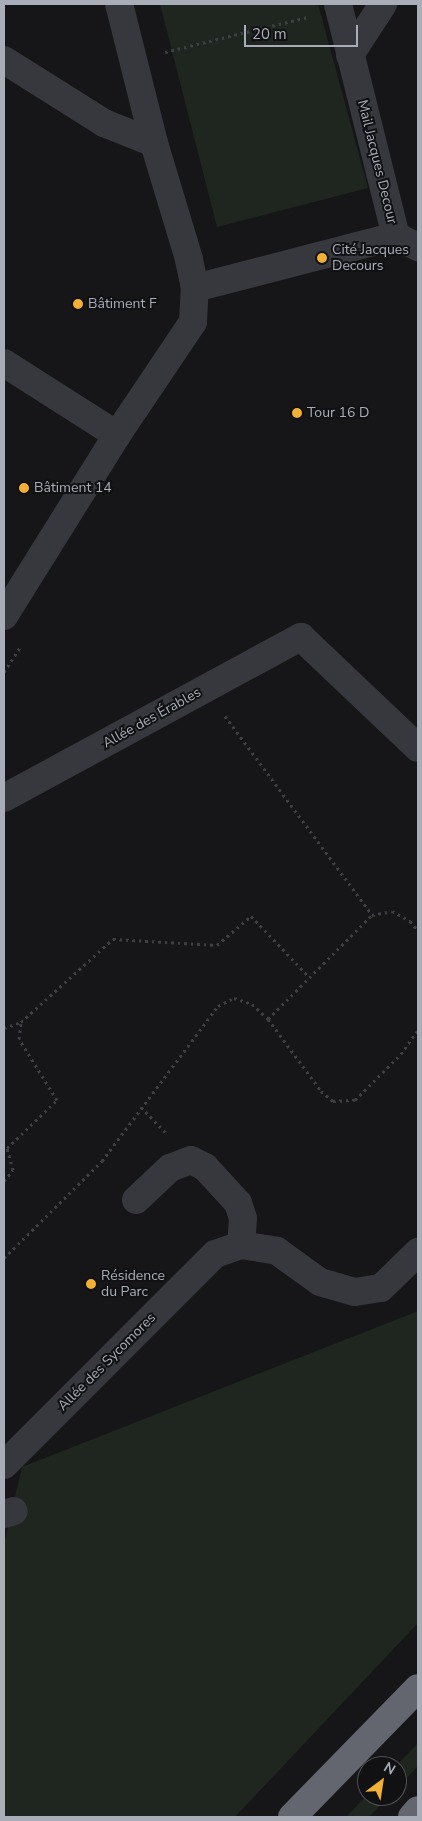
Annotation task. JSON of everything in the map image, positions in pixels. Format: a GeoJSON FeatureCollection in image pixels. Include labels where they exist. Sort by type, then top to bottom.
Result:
{"type":"FeatureCollection","features":[{"type":"Feature","properties":{"kind":"highway"},"geometry":{"type":"LineString","coordinates":[[292,1817],[418,1688]]}},
{"type":"Feature","properties":{"kind":"highway"},"geometry":{"type":"LineString","coordinates":[[412,1817],[418,1810]]}},
{"type":"Feature","properties":{"kind":"street"},"geometry":{"type":"LineString","coordinates":[[4,616],[117,435],[193,322],[195,288],[154,143],[119,4]]}},
{"type":"Feature","properties":{"kind":"street"},"geometry":{"type":"LineString","coordinates":[[350,54],[383,4]]}},
{"type":"Feature","properties":{"kind":"street","name":"Mail Jacques Decour"},"geometry":{"type":"LineString","coordinates":[[195,288],[407,241],[350,54],[339,6]]}},
{"type":"Feature","properties":{"kind":"street"},"geometry":{"type":"LineString","coordinates":[[4,60],[104,123],[154,143]]}},
{"type":"Feature","properties":{"kind":"street"},"geometry":{"type":"LineString","coordinates":[[4,364],[117,435]]}},
{"type":"Feature","properties":{"kind":"street","name":"Allée des Érables"},"geometry":{"type":"LineString","coordinates":[[4,798],[301,637],[418,748]]}},
{"type":"Feature","properties":{"kind":"street"},"geometry":{"type":"LineString","coordinates":[[136,1200],[170,1168],[191,1160],[205,1167],[238,1203],[244,1218],[241,1245]]}},
{"type":"Feature","properties":{"kind":"street","name":"Allée des Sycomores"},"geometry":{"type":"LineString","coordinates":[[4,1465],[215,1254],[241,1245],[277,1251],[320,1282],[355,1292],[381,1288],[418,1252]]}},
{"type":"Feature","properties":{"kind":"path"},"geometry":{"type":"LineString","coordinates":[[133,60],[339,6]]}},
{"type":"Feature","properties":{"kind":"path"},"geometry":{"type":"LineString","coordinates":[[205,689],[372,915]]}},
{"type":"Feature","properties":{"kind":"path"},"geometry":{"type":"LineString","coordinates":[[268,1019],[372,915],[392,911],[410,921],[418,931]]}},
{"type":"Feature","properties":{"kind":"path"},"geometry":{"type":"LineString","coordinates":[[4,1028],[22,1022],[113,939],[217,945],[251,916],[309,977]]}},
{"type":"Feature","properties":{"kind":"path"},"geometry":{"type":"LineString","coordinates":[[4,1258],[102,1160],[218,1006],[234,998],[252,1004],[268,1019],[321,1091],[333,1101],[355,1100],[401,1054],[418,1030]]}},
{"type":"Feature","properties":{"kind":"path"},"geometry":{"type":"LineString","coordinates":[[4,1181],[13,1170],[7,1148],[57,1100],[19,1039],[22,1022]]}},
{"type":"Feature","properties":{"kind":"shaded area"},"geometry":{"type":"Polygon","coordinates":[[[160,4],[318,4],[368,188],[217,227],[160,4]]]}},
{"type":"Feature","properties":{"kind":"shaded area"},"geometry":{"type":"Polygon","coordinates":[[[418,1311],[418,1623],[235,1817],[4,1817],[4,1544],[22,1467],[418,1311]]]}},
{"type":"Feature","properties":{"kind":"shaded area"},"geometry":{"type":"Polygon","coordinates":[[[418,1743],[418,1766],[407,1778],[407,1756],[418,1743]]]}},
{"type":"Feature","properties":{"kind":"shaded area"},"geometry":{"type":"Polygon","coordinates":[[[357,1805],[379,1806],[369,1817],[346,1817],[357,1805]]]}},
{"type":"Feature","properties":{"kind":"place","name":"Cité Jacques Decours"},"geometry":{"type":"Point","coordinates":[322,258]}},
{"type":"Feature","properties":{"kind":"place","name":"Bâtiment F"},"geometry":{"type":"Point","coordinates":[78,304]}},
{"type":"Feature","properties":{"kind":"place","name":"Tour 16 D"},"geometry":{"type":"Point","coordinates":[297,413]}},
{"type":"Feature","properties":{"kind":"place","name":"Bâtiment 14"},"geometry":{"type":"Point","coordinates":[24,488]}},
{"type":"Feature","properties":{"kind":"place","name":"Résidence du Parc"},"geometry":{"type":"Point","coordinates":[91,1284]}}]}
